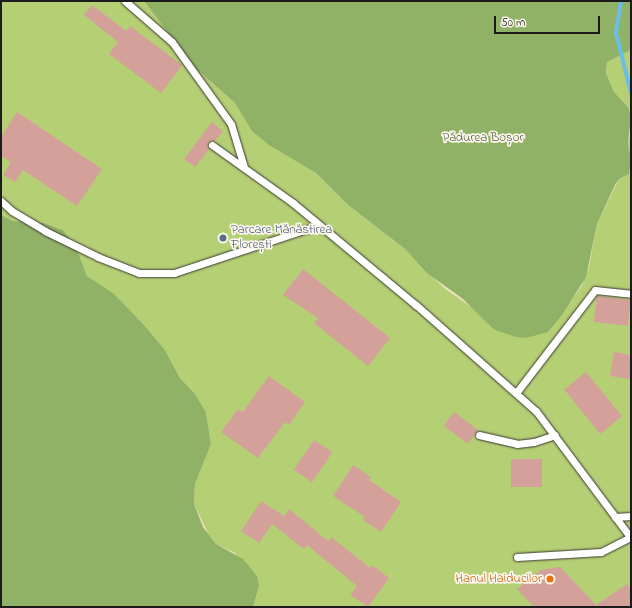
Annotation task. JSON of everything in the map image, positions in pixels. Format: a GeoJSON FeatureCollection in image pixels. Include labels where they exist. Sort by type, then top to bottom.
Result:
{"type":"FeatureCollection","features":[{"type":"Feature","properties":{"kind":"lane"},"geometry":{"type":"LineString","coordinates":[[125,1],[177,48],[231,124],[244,167]]}},
{"type":"Feature","properties":{"kind":"lane"},"geometry":{"type":"LineString","coordinates":[[212,145],[244,167],[319,225],[536,411],[556,435],[631,538],[601,552],[516,557]]}},
{"type":"Feature","properties":{"kind":"lane"},"geometry":{"type":"LineString","coordinates":[[1,201],[12,211],[45,231],[98,257],[139,273],[174,273],[319,225]]}},
{"type":"Feature","properties":{"kind":"lane"},"geometry":{"type":"LineString","coordinates":[[516,393],[595,290],[631,294]]}},
{"type":"Feature","properties":{"kind":"lane"},"geometry":{"type":"LineString","coordinates":[[479,435],[517,444],[534,442],[556,435]]}},
{"type":"Feature","properties":{"kind":"lane"},"geometry":{"type":"LineString","coordinates":[[615,517],[631,516]]}},
{"type":"Feature","properties":{"kind":"green space"},"geometry":{"type":"Polygon","coordinates":[[[1,1],[144,1],[193,66],[235,103],[260,138],[316,173],[348,205],[405,249],[444,288],[471,307],[548,332],[581,287],[589,267],[597,224],[619,179],[629,174],[631,159],[631,607],[253,607],[259,586],[235,553],[216,544],[209,535],[194,504],[195,484],[211,444],[206,412],[195,394],[180,378],[165,350],[145,326],[122,303],[87,276],[76,247],[63,230],[44,223],[13,221],[1,215],[1,1]]]}},
{"type":"Feature","properties":{"kind":"green space","name":"Pădurea Boșor"},"geometry":{"type":"Polygon","coordinates":[[[144,1],[631,1],[631,50],[607,62],[606,73],[614,92],[628,107],[631,117],[628,144],[631,159],[629,174],[619,179],[615,185],[597,224],[586,277],[562,315],[548,332],[526,338],[516,337],[495,330],[463,299],[427,273],[405,249],[348,205],[316,173],[269,145],[252,131],[235,103],[193,66],[144,1]]]}},
{"type":"Feature","properties":{"kind":"green space"},"geometry":{"type":"Polygon","coordinates":[[[631,50],[631,117],[628,107],[614,92],[606,73],[607,62],[631,50]]]}},
{"type":"Feature","properties":{"kind":"green space"},"geometry":{"type":"Polygon","coordinates":[[[631,132],[631,159],[628,144],[631,132]]]}},
{"type":"Feature","properties":{"kind":"green space"},"geometry":{"type":"Polygon","coordinates":[[[1,215],[13,221],[44,223],[63,230],[76,247],[87,276],[114,294],[145,326],[165,350],[180,378],[195,394],[206,412],[211,444],[195,484],[194,504],[203,527],[216,544],[243,559],[257,576],[259,586],[253,607],[1,607],[1,215]]]}},
{"type":"Feature","properties":{"kind":"building"},"geometry":{"type":"Polygon","coordinates":[[[92,5],[126,31],[130,26],[182,65],[161,93],[109,54],[118,42],[84,15],[92,5]]]}},
{"type":"Feature","properties":{"kind":"building"},"geometry":{"type":"Polygon","coordinates":[[[17,112],[102,169],[77,206],[23,170],[15,182],[3,175],[11,162],[1,156],[1,137],[17,112]]]}},
{"type":"Feature","properties":{"kind":"building"},"geometry":{"type":"Polygon","coordinates":[[[212,122],[223,131],[215,141],[208,142],[209,149],[195,167],[184,159],[212,122]]]}},
{"type":"Feature","properties":{"kind":"building"},"geometry":{"type":"Polygon","coordinates":[[[303,269],[390,338],[368,366],[314,323],[318,318],[283,295],[303,269]]]}},
{"type":"Feature","properties":{"kind":"building"},"geometry":{"type":"Polygon","coordinates":[[[597,296],[631,300],[628,326],[594,322],[597,296]]]}},
{"type":"Feature","properties":{"kind":"building"},"geometry":{"type":"Polygon","coordinates":[[[614,352],[631,355],[631,379],[610,376],[614,352]]]}},
{"type":"Feature","properties":{"kind":"building"},"geometry":{"type":"Polygon","coordinates":[[[586,372],[622,416],[600,434],[564,390],[586,372]]]}},
{"type":"Feature","properties":{"kind":"building"},"geometry":{"type":"Polygon","coordinates":[[[269,376],[305,402],[289,425],[285,422],[258,458],[221,432],[238,409],[243,412],[269,376]]]}},
{"type":"Feature","properties":{"kind":"building"},"geometry":{"type":"Polygon","coordinates":[[[454,412],[478,430],[468,444],[444,426],[454,412]]]}},
{"type":"Feature","properties":{"kind":"building"},"geometry":{"type":"Polygon","coordinates":[[[314,440],[332,452],[312,482],[294,470],[314,440]]]}},
{"type":"Feature","properties":{"kind":"building"},"geometry":{"type":"Polygon","coordinates":[[[511,459],[542,459],[542,487],[511,487],[511,459]]]}},
{"type":"Feature","properties":{"kind":"building"},"geometry":{"type":"Polygon","coordinates":[[[353,465],[371,477],[369,480],[401,502],[381,532],[363,520],[365,517],[333,496],[353,465]]]}},
{"type":"Feature","properties":{"kind":"building"},"geometry":{"type":"Polygon","coordinates":[[[261,501],[284,516],[289,509],[328,541],[331,537],[370,568],[372,565],[389,578],[368,607],[350,595],[357,586],[307,545],[304,549],[272,524],[259,543],[241,531],[261,501]]]}},
{"type":"Feature","properties":{"kind":"building","name":"Hanul Haiducilor"},"geometry":{"type":"Polygon","coordinates":[[[560,567],[596,605],[627,584],[631,590],[631,607],[534,607],[517,589],[541,570],[560,567]]]}},
{"type":"Feature","properties":{"kind":"waterway"},"geometry":{"type":"LineString","coordinates":[[621,1],[616,33],[631,93]]}},
{"type":"Feature","properties":{"kind":"place","name":"Parcare Mănăstirea Florești"},"geometry":{"type":"Point","coordinates":[223,238]}},
{"type":"Feature","properties":{"kind":"place","name":"Hanul Haiducilor"},"geometry":{"type":"Point","coordinates":[550,579]}}]}
